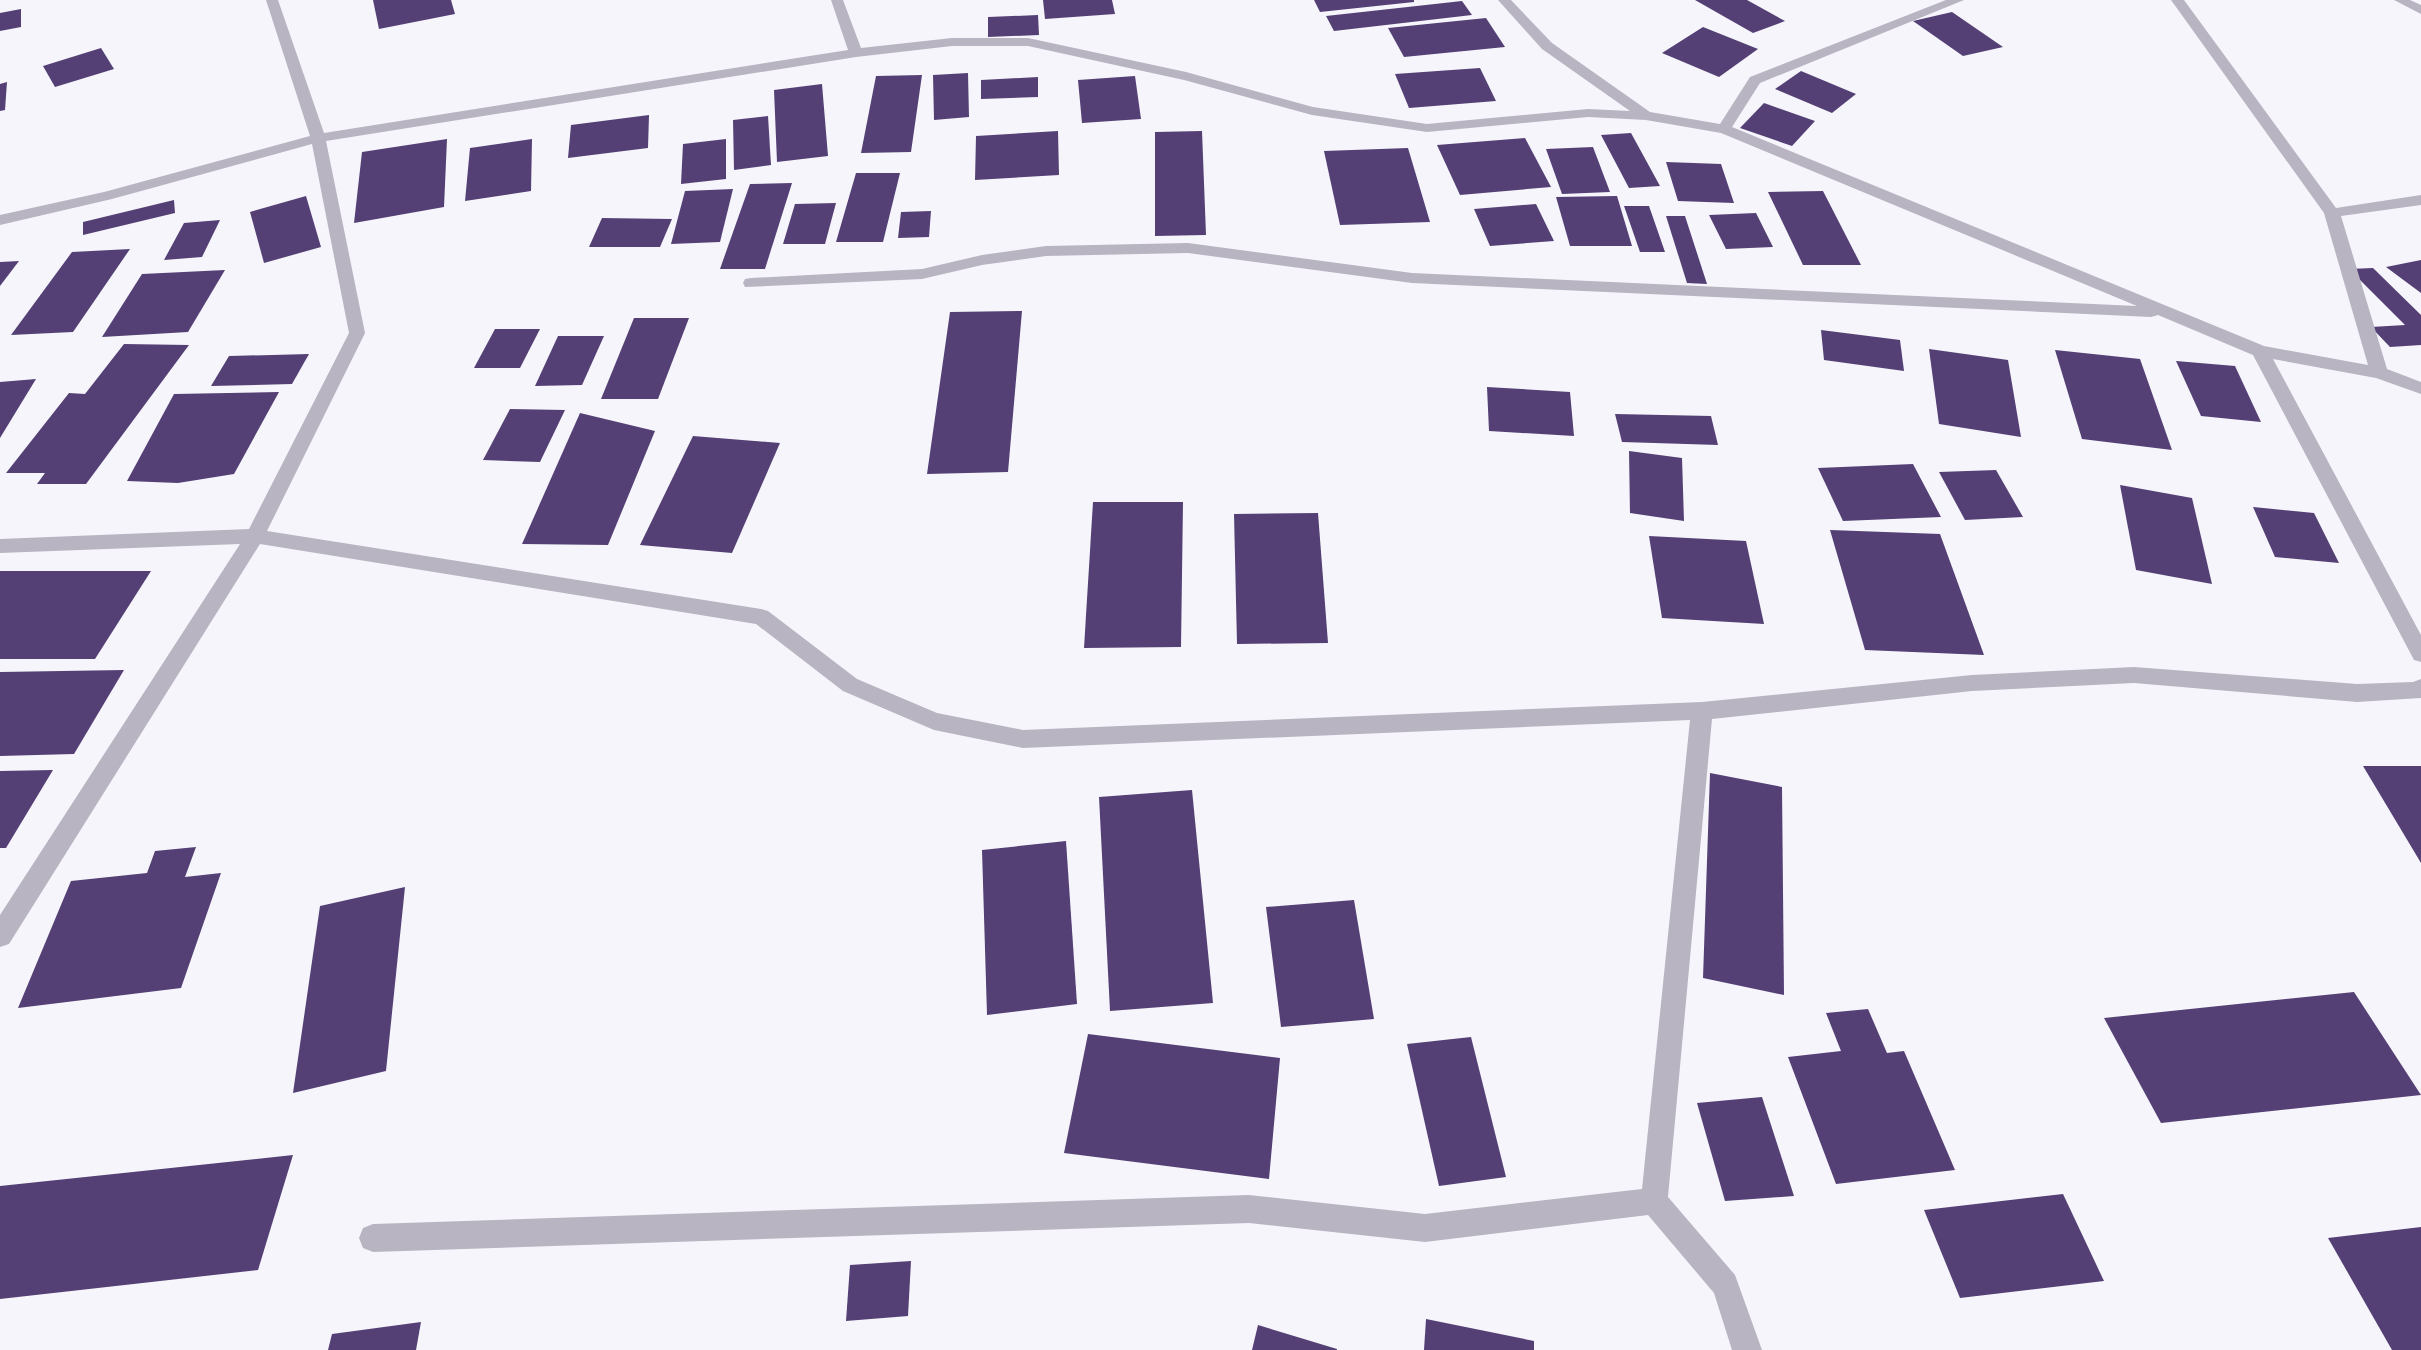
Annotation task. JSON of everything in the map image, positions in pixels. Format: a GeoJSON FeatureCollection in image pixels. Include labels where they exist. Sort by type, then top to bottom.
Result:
{"type":"FeatureCollection","features":[{"type":"Feature","properties":{"kind":"street"},"geometry":{"type":"LineString","coordinates":[[0,936],[255,536],[357,333],[318,138],[272,0]]}},
{"type":"Feature","properties":{"kind":"street"},"geometry":{"type":"LineString","coordinates":[[837,0],[856,53]]}},
{"type":"Feature","properties":{"kind":"street"},"geometry":{"type":"LineString","coordinates":[[1503,0],[1547,46],[1646,116]]}},
{"type":"Feature","properties":{"kind":"street"},"geometry":{"type":"LineString","coordinates":[[1724,130],[1755,80],[1958,0]]}},
{"type":"Feature","properties":{"kind":"street"},"geometry":{"type":"LineString","coordinates":[[2177,0],[2332,213],[2379,373]]}},
{"type":"Feature","properties":{"kind":"street"},"geometry":{"type":"LineString","coordinates":[[2400,0],[2421,10]]}},
{"type":"Feature","properties":{"kind":"street"},"geometry":{"type":"LineString","coordinates":[[0,220],[107,196],[318,138],[856,53],[951,42],[1028,42],[1186,76],[1312,111],[1427,128],[1588,113],[1646,116],[1724,130],[2260,351],[2379,373],[2421,388]]}},
{"type":"Feature","properties":{"kind":"street"},"geometry":{"type":"LineString","coordinates":[[2332,213],[2421,200]]}},
{"type":"Feature","properties":{"kind":"street"},"geometry":{"type":"LineString","coordinates":[[751,283],[922,274],[982,260],[1046,251],[1188,247],[1412,278],[2167,313]]}},
{"type":"Feature","properties":{"kind":"street"},"geometry":{"type":"LineString","coordinates":[[2260,351],[2421,654]]}},
{"type":"Feature","properties":{"kind":"street"},"geometry":{"type":"LineString","coordinates":[[0,546],[255,536],[761,617],[850,685],[934,721],[1023,739],[1702,710],[1972,683],[2134,675],[2357,693],[2419,690],[2421,687]]}},
{"type":"Feature","properties":{"kind":"street"},"geometry":{"type":"LineString","coordinates":[[1702,710],[1654,1201],[1725,1284],[1747,1350]]}},
{"type":"Feature","properties":{"kind":"street"},"geometry":{"type":"LineString","coordinates":[[373,1238],[1249,1209],[1425,1228],[1654,1201]]}},
{"type":"Feature","properties":{"kind":"building"},"geometry":{"type":"Polygon","coordinates":[[[373,0],[451,0],[455,14],[379,29],[373,0]]]}},
{"type":"Feature","properties":{"kind":"building"},"geometry":{"type":"Polygon","coordinates":[[[1043,0],[1112,0],[1115,14],[1045,19],[1043,0]]]}},
{"type":"Feature","properties":{"kind":"building"},"geometry":{"type":"Polygon","coordinates":[[[1314,0],[1414,0],[1414,2],[1320,12],[1314,0]]]}},
{"type":"Feature","properties":{"kind":"building"},"geometry":{"type":"Polygon","coordinates":[[[1695,0],[1747,0],[1785,21],[1753,33],[1695,0]]]}},
{"type":"Feature","properties":{"kind":"building"},"geometry":{"type":"Polygon","coordinates":[[[1462,1],[1472,15],[1334,31],[1326,16],[1462,1]]]}},
{"type":"Feature","properties":{"kind":"building"},"geometry":{"type":"Polygon","coordinates":[[[21,9],[21,27],[0,31],[0,13],[21,9]]]}},
{"type":"Feature","properties":{"kind":"building"},"geometry":{"type":"Polygon","coordinates":[[[1952,12],[2003,47],[1963,56],[1913,21],[1952,12]]]}},
{"type":"Feature","properties":{"kind":"building"},"geometry":{"type":"Polygon","coordinates":[[[1038,15],[1039,35],[988,37],[988,17],[1038,15]]]}},
{"type":"Feature","properties":{"kind":"building"},"geometry":{"type":"Polygon","coordinates":[[[1486,18],[1505,47],[1404,57],[1388,28],[1486,18]]]}},
{"type":"Feature","properties":{"kind":"building"},"geometry":{"type":"Polygon","coordinates":[[[1703,27],[1758,49],[1719,77],[1662,53],[1703,27]]]}},
{"type":"Feature","properties":{"kind":"building"},"geometry":{"type":"Polygon","coordinates":[[[101,48],[114,69],[55,87],[43,66],[101,48]]]}},
{"type":"Feature","properties":{"kind":"building"},"geometry":{"type":"Polygon","coordinates":[[[1480,68],[1496,101],[1409,108],[1395,74],[1480,68]]]}},
{"type":"Feature","properties":{"kind":"building"},"geometry":{"type":"Polygon","coordinates":[[[1801,71],[1856,94],[1832,113],[1775,89],[1801,71]]]}},
{"type":"Feature","properties":{"kind":"building"},"geometry":{"type":"Polygon","coordinates":[[[968,73],[969,117],[934,120],[933,75],[968,73]]]}},
{"type":"Feature","properties":{"kind":"building"},"geometry":{"type":"Polygon","coordinates":[[[922,75],[911,152],[861,153],[876,76],[922,75]]]}},
{"type":"Feature","properties":{"kind":"building"},"geometry":{"type":"Polygon","coordinates":[[[1135,76],[1141,119],[1082,123],[1078,80],[1135,76]]]}},
{"type":"Feature","properties":{"kind":"building"},"geometry":{"type":"Polygon","coordinates":[[[1038,77],[1038,97],[981,99],[981,80],[1038,77]]]}},
{"type":"Feature","properties":{"kind":"building"},"geometry":{"type":"Polygon","coordinates":[[[7,82],[5,110],[0,111],[0,84],[7,82]]]}},
{"type":"Feature","properties":{"kind":"building"},"geometry":{"type":"Polygon","coordinates":[[[822,84],[828,156],[777,162],[774,90],[822,84]]]}},
{"type":"Feature","properties":{"kind":"building"},"geometry":{"type":"Polygon","coordinates":[[[1764,103],[1815,121],[1792,146],[1740,128],[1764,103]]]}},
{"type":"Feature","properties":{"kind":"building"},"geometry":{"type":"Polygon","coordinates":[[[649,115],[648,148],[568,158],[571,125],[649,115]]]}},
{"type":"Feature","properties":{"kind":"building"},"geometry":{"type":"Polygon","coordinates":[[[768,116],[771,165],[734,170],[733,120],[768,116]]]}},
{"type":"Feature","properties":{"kind":"building"},"geometry":{"type":"Polygon","coordinates":[[[1058,131],[1059,175],[975,180],[976,136],[1058,131]]]}},
{"type":"Feature","properties":{"kind":"building"},"geometry":{"type":"Polygon","coordinates":[[[1202,131],[1206,235],[1155,236],[1155,132],[1202,131]]]}},
{"type":"Feature","properties":{"kind":"building"},"geometry":{"type":"Polygon","coordinates":[[[1631,133],[1660,186],[1629,188],[1601,135],[1631,133]]]}},
{"type":"Feature","properties":{"kind":"building"},"geometry":{"type":"Polygon","coordinates":[[[1525,138],[1551,187],[1460,195],[1437,145],[1525,138]]]}},
{"type":"Feature","properties":{"kind":"building"},"geometry":{"type":"Polygon","coordinates":[[[447,139],[444,207],[354,223],[362,152],[447,139]]]}},
{"type":"Feature","properties":{"kind":"building"},"geometry":{"type":"Polygon","coordinates":[[[532,139],[531,191],[465,201],[470,148],[532,139]]]}},
{"type":"Feature","properties":{"kind":"building"},"geometry":{"type":"Polygon","coordinates":[[[726,139],[726,179],[681,184],[683,144],[726,139]]]}},
{"type":"Feature","properties":{"kind":"building"},"geometry":{"type":"Polygon","coordinates":[[[1593,147],[1610,192],[1562,194],[1546,149],[1593,147]]]}},
{"type":"Feature","properties":{"kind":"building"},"geometry":{"type":"Polygon","coordinates":[[[1408,148],[1430,222],[1340,225],[1324,151],[1408,148]]]}},
{"type":"Feature","properties":{"kind":"building"},"geometry":{"type":"Polygon","coordinates":[[[1666,162],[1721,164],[1734,203],[1678,201],[1666,162]]]}},
{"type":"Feature","properties":{"kind":"building"},"geometry":{"type":"Polygon","coordinates":[[[856,173],[900,173],[883,242],[836,242],[856,173]]]}},
{"type":"Feature","properties":{"kind":"building"},"geometry":{"type":"Polygon","coordinates":[[[792,183],[765,269],[720,269],[750,184],[792,183]]]}},
{"type":"Feature","properties":{"kind":"building"},"geometry":{"type":"Polygon","coordinates":[[[733,189],[720,242],[671,244],[685,191],[733,189]]]}},
{"type":"Feature","properties":{"kind":"building"},"geometry":{"type":"Polygon","coordinates":[[[1823,191],[1861,265],[1803,265],[1768,192],[1823,191]]]}},
{"type":"Feature","properties":{"kind":"building"},"geometry":{"type":"Polygon","coordinates":[[[306,196],[321,247],[264,263],[250,212],[306,196]]]}},
{"type":"Feature","properties":{"kind":"building"},"geometry":{"type":"Polygon","coordinates":[[[1617,196],[1632,246],[1570,246],[1556,197],[1617,196]]]}},
{"type":"Feature","properties":{"kind":"building"},"geometry":{"type":"Polygon","coordinates":[[[174,200],[175,213],[83,235],[83,222],[174,200]]]}},
{"type":"Feature","properties":{"kind":"building"},"geometry":{"type":"Polygon","coordinates":[[[836,203],[825,244],[783,244],[795,204],[836,203]]]}},
{"type":"Feature","properties":{"kind":"building"},"geometry":{"type":"Polygon","coordinates":[[[1536,204],[1554,241],[1490,246],[1474,209],[1536,204]]]}},
{"type":"Feature","properties":{"kind":"building"},"geometry":{"type":"Polygon","coordinates":[[[1624,206],[1649,206],[1665,252],[1640,252],[1624,206]]]}},
{"type":"Feature","properties":{"kind":"building"},"geometry":{"type":"Polygon","coordinates":[[[931,211],[929,237],[898,238],[901,212],[931,211]]]}},
{"type":"Feature","properties":{"kind":"building"},"geometry":{"type":"Polygon","coordinates":[[[1756,213],[1773,247],[1726,249],[1709,215],[1756,213]]]}},
{"type":"Feature","properties":{"kind":"building"},"geometry":{"type":"Polygon","coordinates":[[[1666,216],[1685,216],[1707,284],[1687,283],[1666,216]]]}},
{"type":"Feature","properties":{"kind":"building"},"geometry":{"type":"Polygon","coordinates":[[[602,218],[672,219],[660,247],[589,247],[602,218]]]}},
{"type":"Feature","properties":{"kind":"building"},"geometry":{"type":"Polygon","coordinates":[[[220,220],[202,257],[164,260],[184,223],[220,220]]]}},
{"type":"Feature","properties":{"kind":"building"},"geometry":{"type":"Polygon","coordinates":[[[130,249],[73,332],[11,335],[72,252],[130,249]]]}},
{"type":"Feature","properties":{"kind":"building"},"geometry":{"type":"Polygon","coordinates":[[[2421,260],[2421,293],[2386,267],[2421,260]]]}},
{"type":"Feature","properties":{"kind":"building"},"geometry":{"type":"Polygon","coordinates":[[[19,261],[0,286],[0,262],[19,261]]]}},
{"type":"Feature","properties":{"kind":"building"},"geometry":{"type":"Polygon","coordinates":[[[2373,268],[2421,315],[2421,345],[2390,347],[2371,327],[2405,325],[2349,269],[2373,268]]]}},
{"type":"Feature","properties":{"kind":"building"},"geometry":{"type":"Polygon","coordinates":[[[225,270],[188,332],[102,337],[142,274],[225,270]]]}},
{"type":"Feature","properties":{"kind":"building"},"geometry":{"type":"Polygon","coordinates":[[[1022,311],[1008,472],[927,474],[950,312],[1022,311]]]}},
{"type":"Feature","properties":{"kind":"building"},"geometry":{"type":"Polygon","coordinates":[[[634,318],[689,318],[658,399],[601,399],[634,318]]]}},
{"type":"Feature","properties":{"kind":"building"},"geometry":{"type":"Polygon","coordinates":[[[495,329],[540,329],[520,368],[474,368],[495,329]]]}},
{"type":"Feature","properties":{"kind":"building"},"geometry":{"type":"Polygon","coordinates":[[[1821,330],[1900,340],[1904,371],[1824,360],[1821,330]]]}},
{"type":"Feature","properties":{"kind":"building"},"geometry":{"type":"Polygon","coordinates":[[[558,336],[604,336],[582,385],[535,386],[558,336]]]}},
{"type":"Feature","properties":{"kind":"building"},"geometry":{"type":"Polygon","coordinates":[[[124,344],[189,345],[86,484],[37,484],[45,473],[6,473],[69,393],[85,394],[124,344]]]}},
{"type":"Feature","properties":{"kind":"building"},"geometry":{"type":"Polygon","coordinates":[[[1929,349],[2008,360],[2021,437],[1939,424],[1929,349]]]}},
{"type":"Feature","properties":{"kind":"building"},"geometry":{"type":"Polygon","coordinates":[[[2055,350],[2140,359],[2172,450],[2082,439],[2055,350]]]}},
{"type":"Feature","properties":{"kind":"building"},"geometry":{"type":"Polygon","coordinates":[[[309,354],[292,384],[211,386],[229,356],[309,354]]]}},
{"type":"Feature","properties":{"kind":"building"},"geometry":{"type":"Polygon","coordinates":[[[2176,361],[2235,366],[2261,422],[2201,416],[2176,361]]]}},
{"type":"Feature","properties":{"kind":"building"},"geometry":{"type":"Polygon","coordinates":[[[36,379],[0,438],[0,382],[36,379]]]}},
{"type":"Feature","properties":{"kind":"building"},"geometry":{"type":"Polygon","coordinates":[[[1487,387],[1570,392],[1574,436],[1489,431],[1487,387]]]}},
{"type":"Feature","properties":{"kind":"building"},"geometry":{"type":"Polygon","coordinates":[[[279,392],[234,474],[178,483],[127,481],[174,394],[279,392]]]}},
{"type":"Feature","properties":{"kind":"building"},"geometry":{"type":"Polygon","coordinates":[[[510,409],[565,410],[540,462],[483,460],[510,409]]]}},
{"type":"Feature","properties":{"kind":"building"},"geometry":{"type":"Polygon","coordinates":[[[580,413],[655,431],[608,545],[522,544],[580,413]]]}},
{"type":"Feature","properties":{"kind":"building"},"geometry":{"type":"Polygon","coordinates":[[[1615,414],[1711,416],[1718,445],[1622,442],[1615,414]]]}},
{"type":"Feature","properties":{"kind":"building"},"geometry":{"type":"Polygon","coordinates":[[[693,436],[780,443],[732,553],[640,545],[693,436]]]}},
{"type":"Feature","properties":{"kind":"building"},"geometry":{"type":"Polygon","coordinates":[[[1629,451],[1682,458],[1684,521],[1630,513],[1629,451]]]}},
{"type":"Feature","properties":{"kind":"building"},"geometry":{"type":"Polygon","coordinates":[[[1913,464],[1941,517],[1843,521],[1818,468],[1913,464]]]}},
{"type":"Feature","properties":{"kind":"building"},"geometry":{"type":"Polygon","coordinates":[[[1996,470],[2023,517],[1965,520],[1939,472],[1996,470]]]}},
{"type":"Feature","properties":{"kind":"building"},"geometry":{"type":"Polygon","coordinates":[[[2120,485],[2192,498],[2212,584],[2136,570],[2120,485]]]}},
{"type":"Feature","properties":{"kind":"building"},"geometry":{"type":"Polygon","coordinates":[[[1093,502],[1183,502],[1181,647],[1084,648],[1093,502]]]}},
{"type":"Feature","properties":{"kind":"building"},"geometry":{"type":"Polygon","coordinates":[[[2253,507],[2314,513],[2339,563],[2275,557],[2253,507]]]}},
{"type":"Feature","properties":{"kind":"building"},"geometry":{"type":"Polygon","coordinates":[[[1318,513],[1328,643],[1237,644],[1234,514],[1318,513]]]}},
{"type":"Feature","properties":{"kind":"building"},"geometry":{"type":"Polygon","coordinates":[[[1830,530],[1940,534],[1984,655],[1865,650],[1830,530]]]}},
{"type":"Feature","properties":{"kind":"building"},"geometry":{"type":"Polygon","coordinates":[[[1649,536],[1746,541],[1764,624],[1662,618],[1649,536]]]}},
{"type":"Feature","properties":{"kind":"building"},"geometry":{"type":"Polygon","coordinates":[[[0,571],[151,571],[95,659],[0,659],[0,571]]]}},
{"type":"Feature","properties":{"kind":"building"},"geometry":{"type":"Polygon","coordinates":[[[124,670],[74,754],[0,756],[0,672],[124,670]]]}},
{"type":"Feature","properties":{"kind":"building"},"geometry":{"type":"Polygon","coordinates":[[[2363,766],[2421,766],[2421,863],[2363,766]]]}},
{"type":"Feature","properties":{"kind":"building"},"geometry":{"type":"Polygon","coordinates":[[[53,770],[6,848],[0,848],[0,771],[53,770]]]}},
{"type":"Feature","properties":{"kind":"building"},"geometry":{"type":"Polygon","coordinates":[[[1710,773],[1782,787],[1784,995],[1703,978],[1710,773]]]}},
{"type":"Feature","properties":{"kind":"building"},"geometry":{"type":"Polygon","coordinates":[[[1192,790],[1213,1003],[1110,1011],[1099,797],[1192,790]]]}},
{"type":"Feature","properties":{"kind":"building"},"geometry":{"type":"Polygon","coordinates":[[[1066,841],[1077,1004],[987,1015],[982,850],[1066,841]]]}},
{"type":"Feature","properties":{"kind":"building"},"geometry":{"type":"Polygon","coordinates":[[[196,847],[185,877],[221,873],[181,988],[18,1008],[71,881],[147,873],[155,851],[196,847]]]}},
{"type":"Feature","properties":{"kind":"building"},"geometry":{"type":"Polygon","coordinates":[[[405,887],[386,1071],[293,1093],[320,906],[405,887]]]}},
{"type":"Feature","properties":{"kind":"building"},"geometry":{"type":"Polygon","coordinates":[[[1354,900],[1374,1019],[1281,1027],[1266,907],[1354,900]]]}},
{"type":"Feature","properties":{"kind":"building"},"geometry":{"type":"Polygon","coordinates":[[[2354,992],[2421,1095],[2161,1123],[2104,1018],[2354,992]]]}},
{"type":"Feature","properties":{"kind":"building"},"geometry":{"type":"Polygon","coordinates":[[[1868,1009],[1887,1053],[1904,1051],[1955,1170],[1836,1184],[1788,1057],[1841,1051],[1826,1013],[1868,1009]]]}},
{"type":"Feature","properties":{"kind":"building"},"geometry":{"type":"Polygon","coordinates":[[[1088,1034],[1280,1058],[1269,1179],[1064,1153],[1088,1034]]]}},
{"type":"Feature","properties":{"kind":"building"},"geometry":{"type":"Polygon","coordinates":[[[1471,1037],[1506,1177],[1439,1186],[1407,1044],[1471,1037]]]}},
{"type":"Feature","properties":{"kind":"building"},"geometry":{"type":"Polygon","coordinates":[[[1762,1097],[1794,1196],[1725,1201],[1697,1103],[1762,1097]]]}},
{"type":"Feature","properties":{"kind":"building"},"geometry":{"type":"Polygon","coordinates":[[[293,1155],[258,1270],[0,1299],[0,1186],[293,1155]]]}},
{"type":"Feature","properties":{"kind":"building"},"geometry":{"type":"Polygon","coordinates":[[[2063,1194],[2104,1281],[1960,1298],[1924,1210],[2063,1194]]]}},
{"type":"Feature","properties":{"kind":"building"},"geometry":{"type":"Polygon","coordinates":[[[2421,1227],[2421,1350],[2392,1350],[2328,1238],[2421,1227]]]}},
{"type":"Feature","properties":{"kind":"building"},"geometry":{"type":"Polygon","coordinates":[[[911,1261],[908,1316],[846,1321],[850,1265],[911,1261]]]}},
{"type":"Feature","properties":{"kind":"building"},"geometry":{"type":"Polygon","coordinates":[[[1426,1319],[1534,1341],[1534,1350],[1424,1350],[1426,1319]]]}},
{"type":"Feature","properties":{"kind":"building"},"geometry":{"type":"Polygon","coordinates":[[[421,1322],[416,1350],[328,1350],[332,1334],[421,1322]]]}},
{"type":"Feature","properties":{"kind":"building"},"geometry":{"type":"Polygon","coordinates":[[[1258,1325],[1337,1349],[1337,1350],[1252,1350],[1258,1325]]]}}]}
